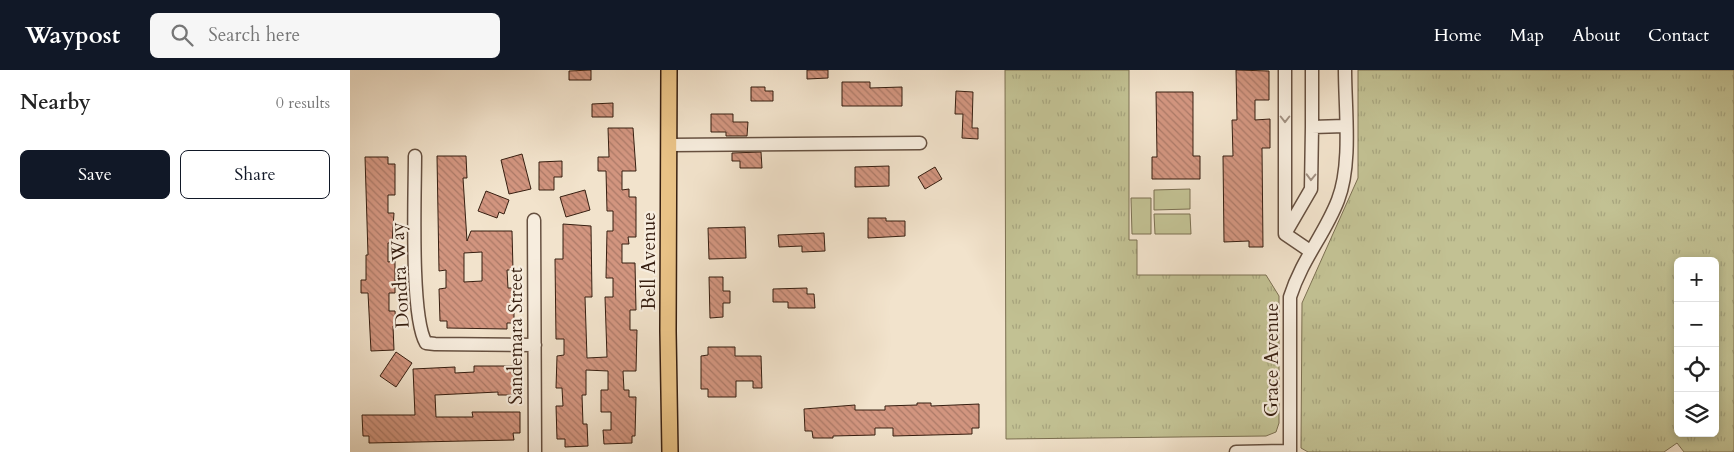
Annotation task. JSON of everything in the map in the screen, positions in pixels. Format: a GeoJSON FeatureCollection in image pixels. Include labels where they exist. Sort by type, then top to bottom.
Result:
{"type":"FeatureCollection","features":[{"type":"Feature","properties":{"kind":"main road","name":"Bell Avenue"},"geometry":{"type":"LineString","coordinates":[[669,70],[668,331],[670,452]]}},
{"type":"Feature","properties":{"kind":"street"},"geometry":{"type":"LineString","coordinates":[[1285,70],[1285,234]]}},
{"type":"Feature","properties":{"kind":"street"},"geometry":{"type":"LineString","coordinates":[[1285,234],[1311,189],[1312,70]]}},
{"type":"Feature","properties":{"kind":"street","name":"Grace Avenue"},"geometry":{"type":"LineString","coordinates":[[1290,452],[1290,296],[1298,273],[1337,202],[1342,189],[1345,70]]}},
{"type":"Feature","properties":{"kind":"street"},"geometry":{"type":"LineString","coordinates":[[1312,127],[1345,126]]}},
{"type":"Feature","properties":{"kind":"street"},"geometry":{"type":"LineString","coordinates":[[670,145],[920,144]]}},
{"type":"Feature","properties":{"kind":"street","name":"Dondra Way"},"geometry":{"type":"LineString","coordinates":[[415,156],[416,296],[422,336],[426,343],[535,345]]}},
{"type":"Feature","properties":{"kind":"street","name":"Sandemara Street"},"geometry":{"type":"LineString","coordinates":[[534,220],[535,452]]}},
{"type":"Feature","properties":{"kind":"street"},"geometry":{"type":"LineString","coordinates":[[1285,234],[1310,251]]}},
{"type":"Feature","properties":{"kind":"street"},"geometry":{"type":"LineString","coordinates":[[1236,452],[1290,452]]}},
{"type":"Feature","properties":{"kind":"green space"},"geometry":{"type":"Polygon","coordinates":[[[1005,70],[1129,70],[1129,240],[1137,240],[1137,275],[1266,275],[1279,296],[1279,423],[1276,432],[1266,436],[1006,439],[1005,70]]]}},
{"type":"Feature","properties":{"kind":"green space"},"geometry":{"type":"Polygon","coordinates":[[[1358,70],[1734,70],[1734,452],[1684,452],[1677,443],[1664,452],[1308,452],[1301,448],[1302,303],[1358,178],[1358,70]]]}},
{"type":"Feature","properties":{"kind":"green space"},"geometry":{"type":"Polygon","coordinates":[[[1190,189],[1190,209],[1154,210],[1154,190],[1190,189]]]}},
{"type":"Feature","properties":{"kind":"green space"},"geometry":{"type":"Polygon","coordinates":[[[1131,198],[1151,198],[1151,234],[1132,234],[1131,198]]]}},
{"type":"Feature","properties":{"kind":"green space"},"geometry":{"type":"Polygon","coordinates":[[[1154,214],[1190,214],[1191,234],[1155,234],[1154,214]]]}},
{"type":"Feature","properties":{"kind":"building"},"geometry":{"type":"Polygon","coordinates":[[[591,70],[591,80],[569,80],[569,71],[591,70]]]}},
{"type":"Feature","properties":{"kind":"building"},"geometry":{"type":"Polygon","coordinates":[[[807,70],[828,70],[828,78],[807,79],[807,70]]]}},
{"type":"Feature","properties":{"kind":"building"},"geometry":{"type":"Polygon","coordinates":[[[1236,70],[1269,71],[1269,100],[1255,100],[1255,120],[1270,119],[1270,148],[1262,148],[1263,247],[1249,247],[1249,241],[1224,242],[1223,156],[1233,156],[1232,120],[1237,120],[1236,70]]]}},
{"type":"Feature","properties":{"kind":"building"},"geometry":{"type":"Polygon","coordinates":[[[842,82],[870,82],[870,88],[902,87],[902,106],[842,106],[842,82]]]}},
{"type":"Feature","properties":{"kind":"building"},"geometry":{"type":"Polygon","coordinates":[[[751,87],[765,87],[765,91],[773,91],[773,101],[751,101],[751,87]]]}},
{"type":"Feature","properties":{"kind":"building"},"geometry":{"type":"Polygon","coordinates":[[[956,91],[973,92],[972,128],[978,128],[978,139],[962,138],[963,114],[955,114],[956,91]]]}},
{"type":"Feature","properties":{"kind":"building"},"geometry":{"type":"Polygon","coordinates":[[[1156,92],[1193,92],[1193,156],[1200,156],[1200,179],[1152,179],[1152,157],[1157,157],[1156,92]]]}},
{"type":"Feature","properties":{"kind":"building"},"geometry":{"type":"Polygon","coordinates":[[[613,103],[613,117],[592,117],[592,104],[613,103]]]}},
{"type":"Feature","properties":{"kind":"building"},"geometry":{"type":"Polygon","coordinates":[[[711,114],[733,114],[733,122],[748,122],[747,136],[726,136],[726,132],[711,132],[711,114]]]}},
{"type":"Feature","properties":{"kind":"building"},"geometry":{"type":"Polygon","coordinates":[[[608,128],[633,128],[636,171],[622,171],[622,190],[629,189],[629,197],[636,197],[636,237],[628,237],[629,244],[622,244],[622,263],[635,263],[636,310],[630,310],[630,330],[637,330],[636,371],[623,371],[624,390],[629,390],[629,397],[636,397],[635,436],[632,436],[632,443],[604,444],[603,430],[611,430],[611,412],[601,412],[601,390],[608,390],[608,371],[586,370],[586,395],[582,395],[583,424],[587,424],[588,446],[565,447],[565,439],[557,439],[556,406],[563,406],[562,388],[556,388],[557,356],[564,355],[564,339],[556,339],[555,259],[563,259],[563,224],[591,226],[592,297],[585,297],[587,358],[607,357],[605,297],[613,297],[613,278],[606,278],[607,231],[613,231],[613,211],[607,211],[606,171],[598,171],[598,157],[609,157],[608,128]]]}},
{"type":"Feature","properties":{"kind":"building"},"geometry":{"type":"Polygon","coordinates":[[[761,152],[762,168],[740,168],[740,161],[732,161],[732,153],[761,152]]]}},
{"type":"Feature","properties":{"kind":"building"},"geometry":{"type":"Polygon","coordinates":[[[522,154],[531,189],[509,194],[501,160],[522,154]]]}},
{"type":"Feature","properties":{"kind":"building"},"geometry":{"type":"Polygon","coordinates":[[[437,156],[466,156],[467,178],[463,178],[467,241],[471,231],[512,231],[513,270],[507,270],[508,288],[514,288],[514,323],[507,323],[507,329],[447,328],[447,321],[440,321],[439,289],[446,288],[446,270],[439,271],[437,156]],[[482,252],[464,253],[464,282],[482,281],[482,252]]]}},
{"type":"Feature","properties":{"kind":"building"},"geometry":{"type":"Polygon","coordinates":[[[365,157],[388,157],[388,164],[395,164],[395,195],[388,195],[388,213],[394,213],[392,243],[388,243],[388,262],[395,261],[395,293],[389,293],[389,311],[395,311],[396,325],[393,326],[394,350],[371,351],[368,293],[361,293],[361,280],[366,280],[366,255],[368,255],[365,157]]]}},
{"type":"Feature","properties":{"kind":"building"},"geometry":{"type":"Polygon","coordinates":[[[562,161],[562,177],[554,177],[554,190],[539,190],[539,162],[562,161]]]}},
{"type":"Feature","properties":{"kind":"building"},"geometry":{"type":"Polygon","coordinates":[[[889,166],[889,186],[855,187],[855,167],[889,166]]]}},
{"type":"Feature","properties":{"kind":"building"},"geometry":{"type":"Polygon","coordinates":[[[935,167],[942,179],[925,189],[918,177],[935,167]]]}},
{"type":"Feature","properties":{"kind":"building"},"geometry":{"type":"Polygon","coordinates":[[[585,190],[590,210],[566,217],[560,197],[585,190]]]}},
{"type":"Feature","properties":{"kind":"building"},"geometry":{"type":"Polygon","coordinates":[[[486,191],[509,200],[504,214],[499,212],[497,218],[478,211],[486,191]]]}},
{"type":"Feature","properties":{"kind":"building"},"geometry":{"type":"Polygon","coordinates":[[[868,218],[886,218],[886,221],[905,221],[905,236],[868,238],[868,218]]]}},
{"type":"Feature","properties":{"kind":"building"},"geometry":{"type":"Polygon","coordinates":[[[745,227],[746,258],[709,259],[708,228],[745,227]]]}},
{"type":"Feature","properties":{"kind":"building"},"geometry":{"type":"Polygon","coordinates":[[[824,233],[825,251],[802,252],[802,246],[779,247],[778,235],[824,233]]]}},
{"type":"Feature","properties":{"kind":"building"},"geometry":{"type":"Polygon","coordinates":[[[709,277],[723,277],[723,291],[730,291],[730,303],[723,303],[723,317],[710,318],[709,277]]]}},
{"type":"Feature","properties":{"kind":"building"},"geometry":{"type":"Polygon","coordinates":[[[807,288],[807,294],[814,294],[815,308],[788,308],[788,302],[773,302],[773,289],[807,288]]]}},
{"type":"Feature","properties":{"kind":"building"},"geometry":{"type":"Polygon","coordinates":[[[708,347],[735,347],[735,356],[761,356],[762,388],[753,388],[753,381],[736,381],[736,397],[708,397],[708,389],[701,389],[701,356],[708,355],[708,347]]]}},
{"type":"Feature","properties":{"kind":"building"},"geometry":{"type":"Polygon","coordinates":[[[396,352],[412,363],[396,387],[380,376],[396,352]]]}},
{"type":"Feature","properties":{"kind":"building"},"geometry":{"type":"Polygon","coordinates":[[[474,366],[519,366],[520,395],[498,395],[498,392],[435,395],[436,417],[473,417],[472,412],[520,412],[520,433],[513,433],[514,440],[369,443],[369,436],[363,436],[362,415],[415,415],[413,369],[455,367],[455,373],[474,372],[474,366]]]}},
{"type":"Feature","properties":{"kind":"building"},"geometry":{"type":"Polygon","coordinates":[[[917,403],[931,403],[931,406],[979,404],[979,428],[972,428],[972,434],[893,436],[893,428],[875,428],[875,435],[833,436],[833,438],[813,438],[812,431],[805,431],[804,409],[855,405],[855,410],[885,410],[885,406],[917,405],[917,403]]]}}]}
